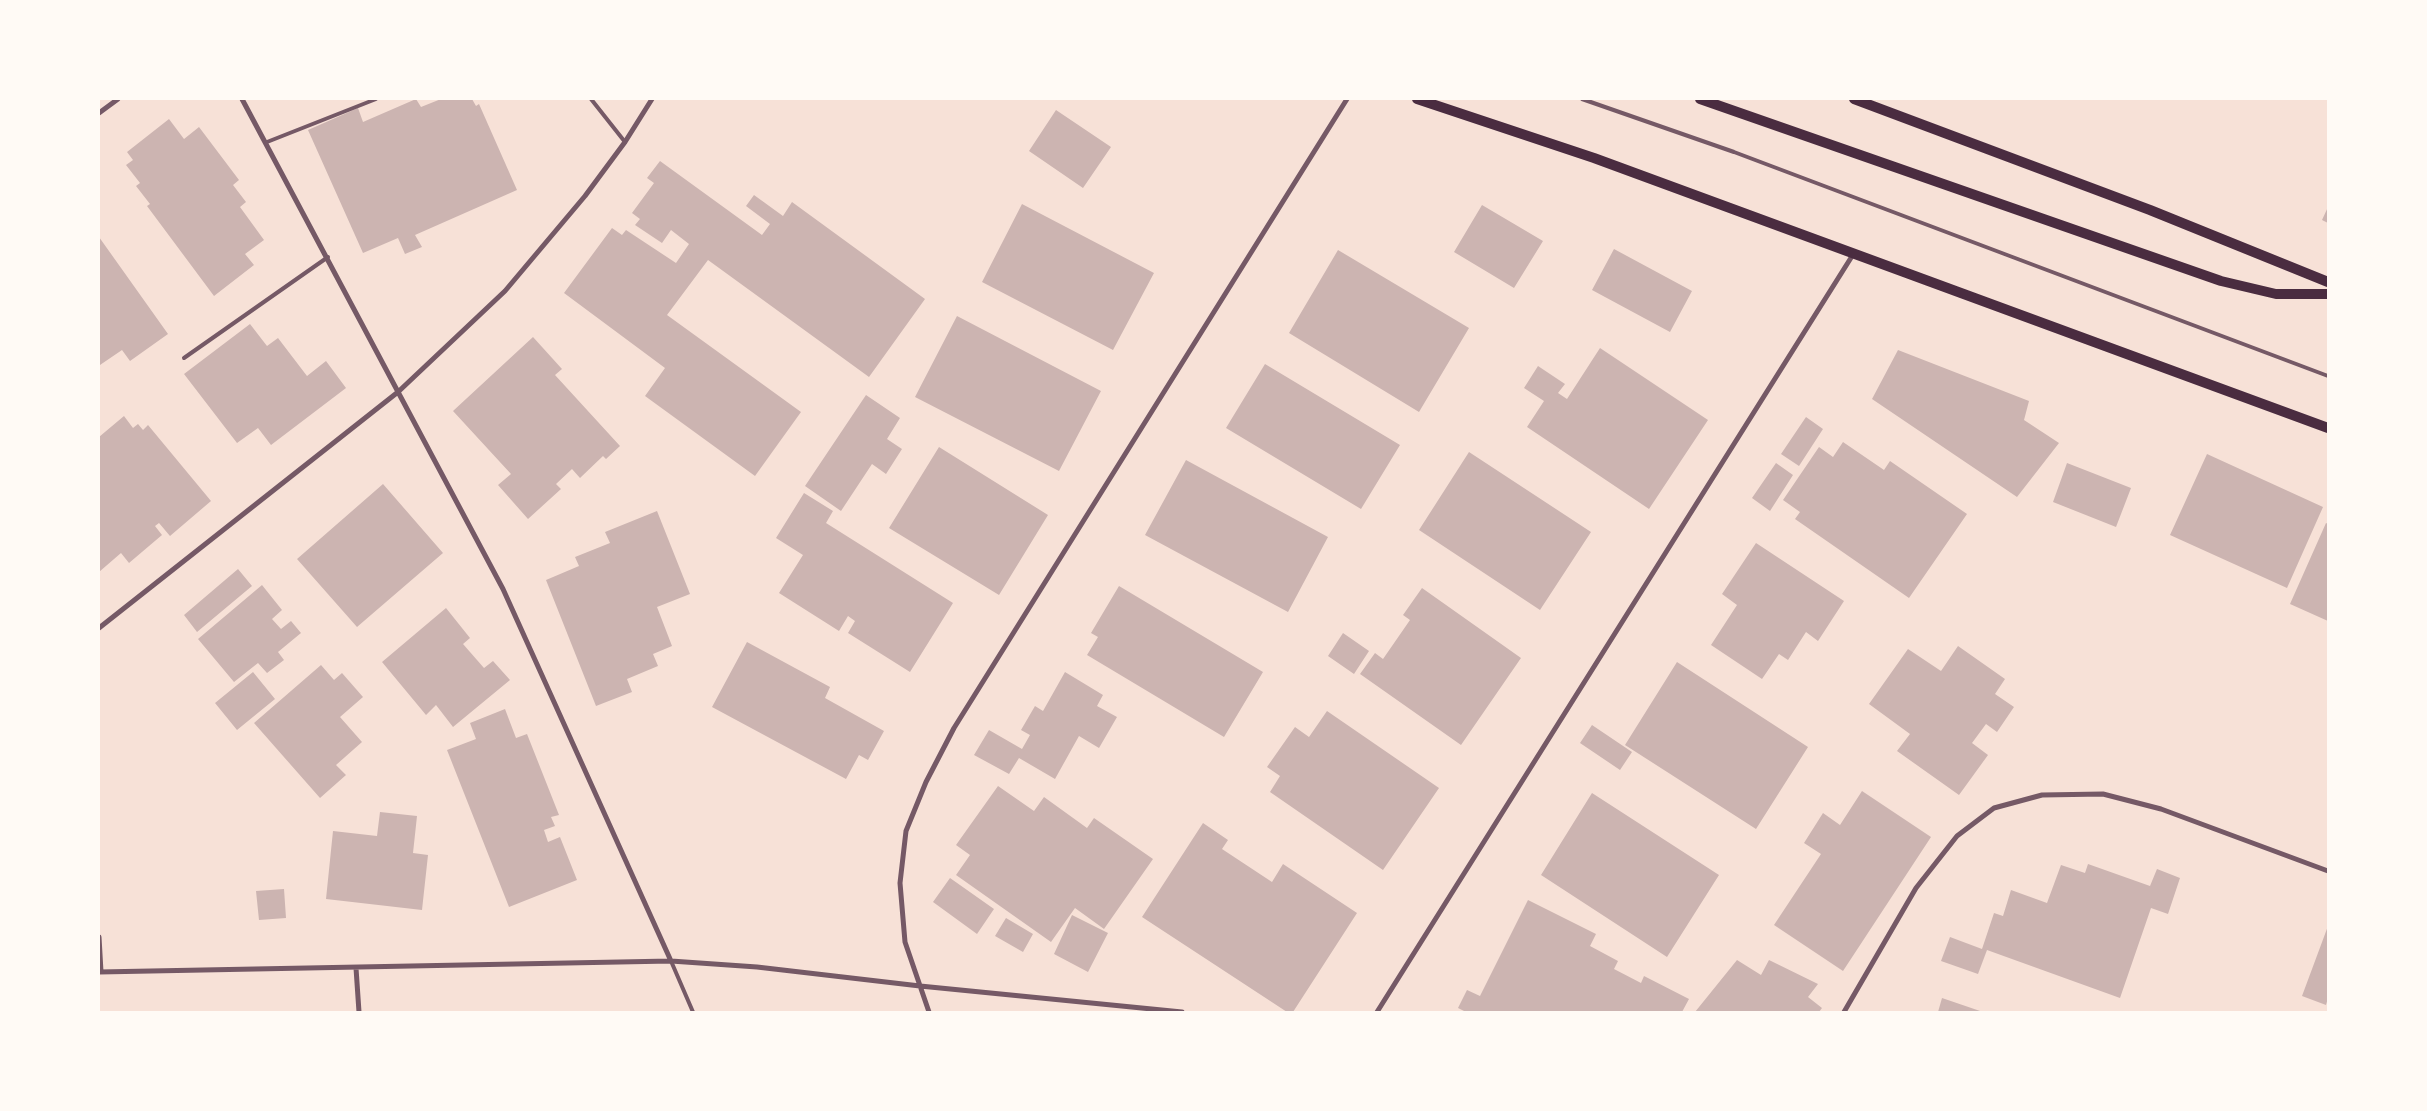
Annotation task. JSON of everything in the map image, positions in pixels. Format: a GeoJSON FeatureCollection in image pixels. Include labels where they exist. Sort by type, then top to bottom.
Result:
{"type":"FeatureCollection","features":[{"type":"Feature","properties":{"kind":"main road"},"geometry":{"type":"LineString","coordinates":[[1417,99],[1594,158],[1854,252],[2328,428]]}},
{"type":"Feature","properties":{"kind":"main road"},"geometry":{"type":"LineString","coordinates":[[1700,99],[2221,281],[2276,294],[2328,294]]}},
{"type":"Feature","properties":{"kind":"main road"},"geometry":{"type":"LineString","coordinates":[[1854,99],[2150,210],[2328,282]]}},
{"type":"Feature","properties":{"kind":"street"},"geometry":{"type":"LineString","coordinates":[[99,113],[118,99]]}},
{"type":"Feature","properties":{"kind":"street"},"geometry":{"type":"LineString","coordinates":[[242,99],[267,142],[503,589],[671,961]]}},
{"type":"Feature","properties":{"kind":"street"},"geometry":{"type":"LineString","coordinates":[[99,628],[398,392],[505,291],[585,196],[625,142],[652,99]]}},
{"type":"Feature","properties":{"kind":"street"},"geometry":{"type":"LineString","coordinates":[[929,1012],[905,942],[900,884],[906,831],[926,782],[954,728],[1347,99]]}},
{"type":"Feature","properties":{"kind":"street"},"geometry":{"type":"LineString","coordinates":[[1377,1012],[1854,252]]}},
{"type":"Feature","properties":{"kind":"street"},"geometry":{"type":"LineString","coordinates":[[1844,1012],[1916,888],[1957,836],[1994,808],[2042,795],[2103,794],[2161,809],[2328,871]]}},
{"type":"Feature","properties":{"kind":"street"},"geometry":{"type":"LineString","coordinates":[[99,938],[100,972],[671,961],[758,967],[920,986],[1182,1012]]}},
{"type":"Feature","properties":{"kind":"street"},"geometry":{"type":"LineString","coordinates":[[356,968],[360,1012]]}},
{"type":"Feature","properties":{"kind":"lane"},"geometry":{"type":"LineString","coordinates":[[267,142],[376,99]]}},
{"type":"Feature","properties":{"kind":"lane"},"geometry":{"type":"LineString","coordinates":[[590,99],[625,142]]}},
{"type":"Feature","properties":{"kind":"lane"},"geometry":{"type":"LineString","coordinates":[[1582,99],[1734,152],[2328,376]]}},
{"type":"Feature","properties":{"kind":"lane"},"geometry":{"type":"LineString","coordinates":[[184,358],[328,257]]}},
{"type":"Feature","properties":{"kind":"lane"},"geometry":{"type":"LineString","coordinates":[[671,961],[693,1012]]}},
{"type":"Feature","properties":{"kind":"building"},"geometry":{"type":"Polygon","coordinates":[[[416,99],[421,107],[441,99],[472,99],[476,106],[479,104],[517,190],[415,235],[422,247],[405,254],[398,238],[363,253],[308,130],[358,108],[363,122],[416,99]]]}},
{"type":"Feature","properties":{"kind":"building"},"geometry":{"type":"Polygon","coordinates":[[[1056,110],[1111,147],[1083,188],[1029,151],[1056,110]]]}},
{"type":"Feature","properties":{"kind":"building"},"geometry":{"type":"Polygon","coordinates":[[[169,119],[184,139],[199,127],[239,180],[233,185],[246,202],[240,207],[264,240],[245,254],[254,265],[214,296],[147,206],[150,204],[136,186],[140,183],[126,165],[133,160],[127,152],[169,119]]]}},
{"type":"Feature","properties":{"kind":"building"},"geometry":{"type":"Polygon","coordinates":[[[660,161],[762,235],[770,224],[746,206],[754,195],[783,216],[792,202],[925,299],[869,377],[708,260],[667,315],[801,412],[755,476],[645,396],[665,368],[564,293],[612,228],[622,235],[626,230],[676,263],[689,244],[671,230],[662,243],[635,225],[640,219],[632,213],[654,183],[647,178],[660,161]]]}},
{"type":"Feature","properties":{"kind":"building"},"geometry":{"type":"Polygon","coordinates":[[[1022,204],[1154,273],[1113,350],[982,282],[1022,204]]]}},
{"type":"Feature","properties":{"kind":"building"},"geometry":{"type":"Polygon","coordinates":[[[1482,205],[1543,241],[1514,288],[1454,252],[1482,205]]]}},
{"type":"Feature","properties":{"kind":"building"},"geometry":{"type":"Polygon","coordinates":[[[2328,207],[2328,223],[2322,220],[2328,207]]]}},
{"type":"Feature","properties":{"kind":"building"},"geometry":{"type":"Polygon","coordinates":[[[99,237],[168,334],[130,361],[122,350],[100,365],[99,363],[99,237]]]}},
{"type":"Feature","properties":{"kind":"building"},"geometry":{"type":"Polygon","coordinates":[[[1614,249],[1692,291],[1670,332],[1592,290],[1614,249]]]}},
{"type":"Feature","properties":{"kind":"building"},"geometry":{"type":"Polygon","coordinates":[[[1338,250],[1469,328],[1419,412],[1289,333],[1338,250]]]}},
{"type":"Feature","properties":{"kind":"building"},"geometry":{"type":"Polygon","coordinates":[[[957,316],[1101,391],[1059,471],[915,397],[957,316]]]}},
{"type":"Feature","properties":{"kind":"building"},"geometry":{"type":"Polygon","coordinates":[[[250,324],[267,346],[278,338],[307,376],[326,361],[346,388],[271,445],[258,428],[237,443],[184,374],[250,324]]]}},
{"type":"Feature","properties":{"kind":"building"},"geometry":{"type":"Polygon","coordinates":[[[533,337],[562,369],[555,375],[620,446],[606,459],[603,456],[580,478],[572,469],[556,484],[561,489],[528,519],[498,485],[511,474],[453,411],[533,337]]]}},
{"type":"Feature","properties":{"kind":"building"},"geometry":{"type":"Polygon","coordinates":[[[1600,348],[1708,420],[1649,509],[1527,427],[1544,401],[1524,388],[1538,366],[1565,384],[1558,393],[1567,399],[1600,348]]]}},
{"type":"Feature","properties":{"kind":"building"},"geometry":{"type":"Polygon","coordinates":[[[1898,350],[2029,401],[2024,420],[2059,443],[2017,497],[1872,399],[1898,350]]]}},
{"type":"Feature","properties":{"kind":"building"},"geometry":{"type":"Polygon","coordinates":[[[1265,364],[1400,445],[1361,509],[1226,428],[1265,364]]]}},
{"type":"Feature","properties":{"kind":"building"},"geometry":{"type":"Polygon","coordinates":[[[866,395],[900,418],[887,439],[902,449],[886,474],[872,464],[841,511],[805,486],[866,395]]]}},
{"type":"Feature","properties":{"kind":"building"},"geometry":{"type":"Polygon","coordinates":[[[124,416],[133,428],[138,424],[143,430],[148,425],[211,501],[170,536],[159,523],[155,526],[162,535],[129,563],[121,553],[99,572],[99,437],[124,416]]]}},
{"type":"Feature","properties":{"kind":"building"},"geometry":{"type":"Polygon","coordinates":[[[1806,417],[1823,429],[1799,466],[1781,454],[1806,417]]]}},
{"type":"Feature","properties":{"kind":"building"},"geometry":{"type":"Polygon","coordinates":[[[1843,442],[1884,470],[1890,461],[1967,514],[1909,598],[1795,519],[1800,512],[1783,500],[1819,447],[1833,457],[1843,442]]]}},
{"type":"Feature","properties":{"kind":"building"},"geometry":{"type":"Polygon","coordinates":[[[939,447],[1048,515],[999,595],[889,528],[939,447]]]}},
{"type":"Feature","properties":{"kind":"building"},"geometry":{"type":"Polygon","coordinates":[[[1469,452],[1591,532],[1540,610],[1419,530],[1469,452]]]}},
{"type":"Feature","properties":{"kind":"building"},"geometry":{"type":"Polygon","coordinates":[[[2207,454],[2323,507],[2287,588],[2170,535],[2207,454]]]}},
{"type":"Feature","properties":{"kind":"building"},"geometry":{"type":"Polygon","coordinates":[[[1186,460],[1328,537],[1288,612],[1145,535],[1186,460]]]}},
{"type":"Feature","properties":{"kind":"building"},"geometry":{"type":"Polygon","coordinates":[[[1776,463],[1793,475],[1770,511],[1752,498],[1776,463]]]}},
{"type":"Feature","properties":{"kind":"building"},"geometry":{"type":"Polygon","coordinates":[[[2067,463],[2131,488],[2116,527],[2053,502],[2067,463]]]}},
{"type":"Feature","properties":{"kind":"building"},"geometry":{"type":"Polygon","coordinates":[[[383,484],[443,553],[357,627],[297,559],[383,484]]]}},
{"type":"Feature","properties":{"kind":"building"},"geometry":{"type":"Polygon","coordinates":[[[804,493],[833,511],[826,523],[953,603],[910,672],[848,633],[855,621],[848,616],[839,631],[779,593],[803,555],[776,538],[804,493]]]}},
{"type":"Feature","properties":{"kind":"building"},"geometry":{"type":"Polygon","coordinates":[[[657,511],[690,594],[657,607],[672,646],[653,654],[658,666],[627,679],[632,692],[596,706],[546,580],[579,566],[575,557],[610,543],[605,532],[657,511]]]}},
{"type":"Feature","properties":{"kind":"building"},"geometry":{"type":"Polygon","coordinates":[[[2326,523],[2328,524],[2328,621],[2290,604],[2326,523]]]}},
{"type":"Feature","properties":{"kind":"building"},"geometry":{"type":"Polygon","coordinates":[[[1756,543],[1844,601],[1818,641],[1806,632],[1788,660],[1779,654],[1762,679],[1711,645],[1737,605],[1722,594],[1756,543]]]}},
{"type":"Feature","properties":{"kind":"building"},"geometry":{"type":"Polygon","coordinates":[[[238,569],[252,586],[197,632],[184,615],[238,569]]]}},
{"type":"Feature","properties":{"kind":"building"},"geometry":{"type":"Polygon","coordinates":[[[262,585],[282,610],[272,619],[281,629],[291,621],[301,633],[278,652],[284,660],[267,673],[258,663],[234,682],[198,639],[262,585]]]}},
{"type":"Feature","properties":{"kind":"building"},"geometry":{"type":"Polygon","coordinates":[[[1119,586],[1263,672],[1224,737],[1087,655],[1098,637],[1091,633],[1119,586]]]}},
{"type":"Feature","properties":{"kind":"building"},"geometry":{"type":"Polygon","coordinates":[[[1422,588],[1521,658],[1461,745],[1360,674],[1375,653],[1383,659],[1410,620],[1403,615],[1422,588]]]}},
{"type":"Feature","properties":{"kind":"building"},"geometry":{"type":"Polygon","coordinates":[[[446,608],[470,638],[463,644],[484,668],[493,661],[510,680],[453,727],[436,705],[426,715],[382,662],[446,608]]]}},
{"type":"Feature","properties":{"kind":"building"},"geometry":{"type":"Polygon","coordinates":[[[1343,633],[1369,651],[1354,674],[1328,656],[1343,633]]]}},
{"type":"Feature","properties":{"kind":"building"},"geometry":{"type":"Polygon","coordinates":[[[747,642],[830,687],[825,698],[884,731],[868,760],[859,755],[846,779],[712,707],[747,642]]]}},
{"type":"Feature","properties":{"kind":"building"},"geometry":{"type":"Polygon","coordinates":[[[1958,646],[2005,679],[1995,694],[2014,707],[1997,732],[1986,724],[1972,743],[1988,755],[1959,795],[1897,751],[1910,734],[1869,704],[1908,649],[1941,671],[1958,646]]]}},
{"type":"Feature","properties":{"kind":"building"},"geometry":{"type":"Polygon","coordinates":[[[1677,662],[1808,747],[1756,829],[1625,745],[1677,662]]]}},
{"type":"Feature","properties":{"kind":"building"},"geometry":{"type":"Polygon","coordinates":[[[321,665],[334,680],[342,673],[363,697],[340,717],[362,742],[336,765],[346,775],[320,798],[254,723],[321,665]]]}},
{"type":"Feature","properties":{"kind":"building"},"geometry":{"type":"Polygon","coordinates":[[[253,672],[275,699],[237,730],[215,703],[253,672]]]}},
{"type":"Feature","properties":{"kind":"building"},"geometry":{"type":"Polygon","coordinates":[[[1065,672],[1103,695],[1097,706],[1117,717],[1099,748],[1079,736],[1055,779],[1019,758],[1009,774],[974,755],[989,730],[1022,749],[1030,735],[1021,730],[1035,706],[1043,711],[1065,672]]]}},
{"type":"Feature","properties":{"kind":"building"},"geometry":{"type":"Polygon","coordinates":[[[505,709],[516,738],[527,734],[559,815],[551,817],[555,826],[544,830],[548,842],[560,837],[577,880],[509,907],[447,750],[476,739],[470,723],[505,709]]]}},
{"type":"Feature","properties":{"kind":"building"},"geometry":{"type":"Polygon","coordinates":[[[1327,711],[1439,788],[1383,870],[1270,792],[1280,776],[1267,767],[1295,727],[1309,737],[1327,711]]]}},
{"type":"Feature","properties":{"kind":"building"},"geometry":{"type":"Polygon","coordinates":[[[1592,725],[1632,752],[1620,770],[1580,743],[1592,725]]]}},
{"type":"Feature","properties":{"kind":"building"},"geometry":{"type":"Polygon","coordinates":[[[998,786],[1034,811],[1044,797],[1087,828],[1094,818],[1153,859],[1104,929],[1075,908],[1051,942],[956,875],[970,855],[956,845],[998,786]]]}},
{"type":"Feature","properties":{"kind":"building"},"geometry":{"type":"Polygon","coordinates":[[[1862,791],[1931,837],[1843,971],[1774,925],[1821,854],[1804,843],[1823,813],[1840,825],[1862,791]]]}},
{"type":"Feature","properties":{"kind":"building"},"geometry":{"type":"Polygon","coordinates":[[[1592,793],[1719,875],[1667,957],[1541,875],[1592,793]]]}},
{"type":"Feature","properties":{"kind":"building"},"geometry":{"type":"Polygon","coordinates":[[[380,812],[417,816],[413,853],[428,855],[422,910],[326,899],[333,831],[377,836],[380,812]]]}},
{"type":"Feature","properties":{"kind":"building"},"geometry":{"type":"Polygon","coordinates":[[[1203,823],[1228,840],[1222,849],[1272,882],[1283,864],[1357,913],[1293,1012],[1287,1012],[1142,917],[1203,823]]]}},
{"type":"Feature","properties":{"kind":"building"},"geometry":{"type":"Polygon","coordinates":[[[2088,864],[2150,886],[2157,869],[2180,878],[2168,914],[2151,908],[2120,998],[1987,950],[1978,974],[1941,961],[1950,937],[1982,949],[1994,913],[2003,916],[2011,890],[2047,903],[2061,865],[2085,873],[2088,864]]]}},
{"type":"Feature","properties":{"kind":"building"},"geometry":{"type":"Polygon","coordinates":[[[950,878],[994,909],[977,934],[933,902],[950,878]]]}},
{"type":"Feature","properties":{"kind":"building"},"geometry":{"type":"Polygon","coordinates":[[[284,889],[286,918],[259,920],[256,891],[284,889]]]}},
{"type":"Feature","properties":{"kind":"building"},"geometry":{"type":"Polygon","coordinates":[[[1528,900],[1596,934],[1590,946],[1618,961],[1614,969],[1641,983],[1644,976],[1689,999],[1682,1012],[1466,1012],[1458,1008],[1467,990],[1480,996],[1528,900]]]}},
{"type":"Feature","properties":{"kind":"building"},"geometry":{"type":"Polygon","coordinates":[[[1072,915],[1108,933],[1088,972],[1054,954],[1072,915]]]}},
{"type":"Feature","properties":{"kind":"building"},"geometry":{"type":"Polygon","coordinates":[[[1006,918],[1033,934],[1023,952],[995,936],[1006,918]]]}},
{"type":"Feature","properties":{"kind":"building"},"geometry":{"type":"Polygon","coordinates":[[[2328,926],[2328,998],[2326,1005],[2302,996],[2328,926]]]}},
{"type":"Feature","properties":{"kind":"building"},"geometry":{"type":"Polygon","coordinates":[[[1737,960],[1761,975],[1769,960],[1818,984],[1808,997],[1822,1008],[1819,1012],[1695,1012],[1737,960]]]}},
{"type":"Feature","properties":{"kind":"building"},"geometry":{"type":"Polygon","coordinates":[[[1942,998],[1983,1012],[1938,1012],[1942,998]]]}}]}
